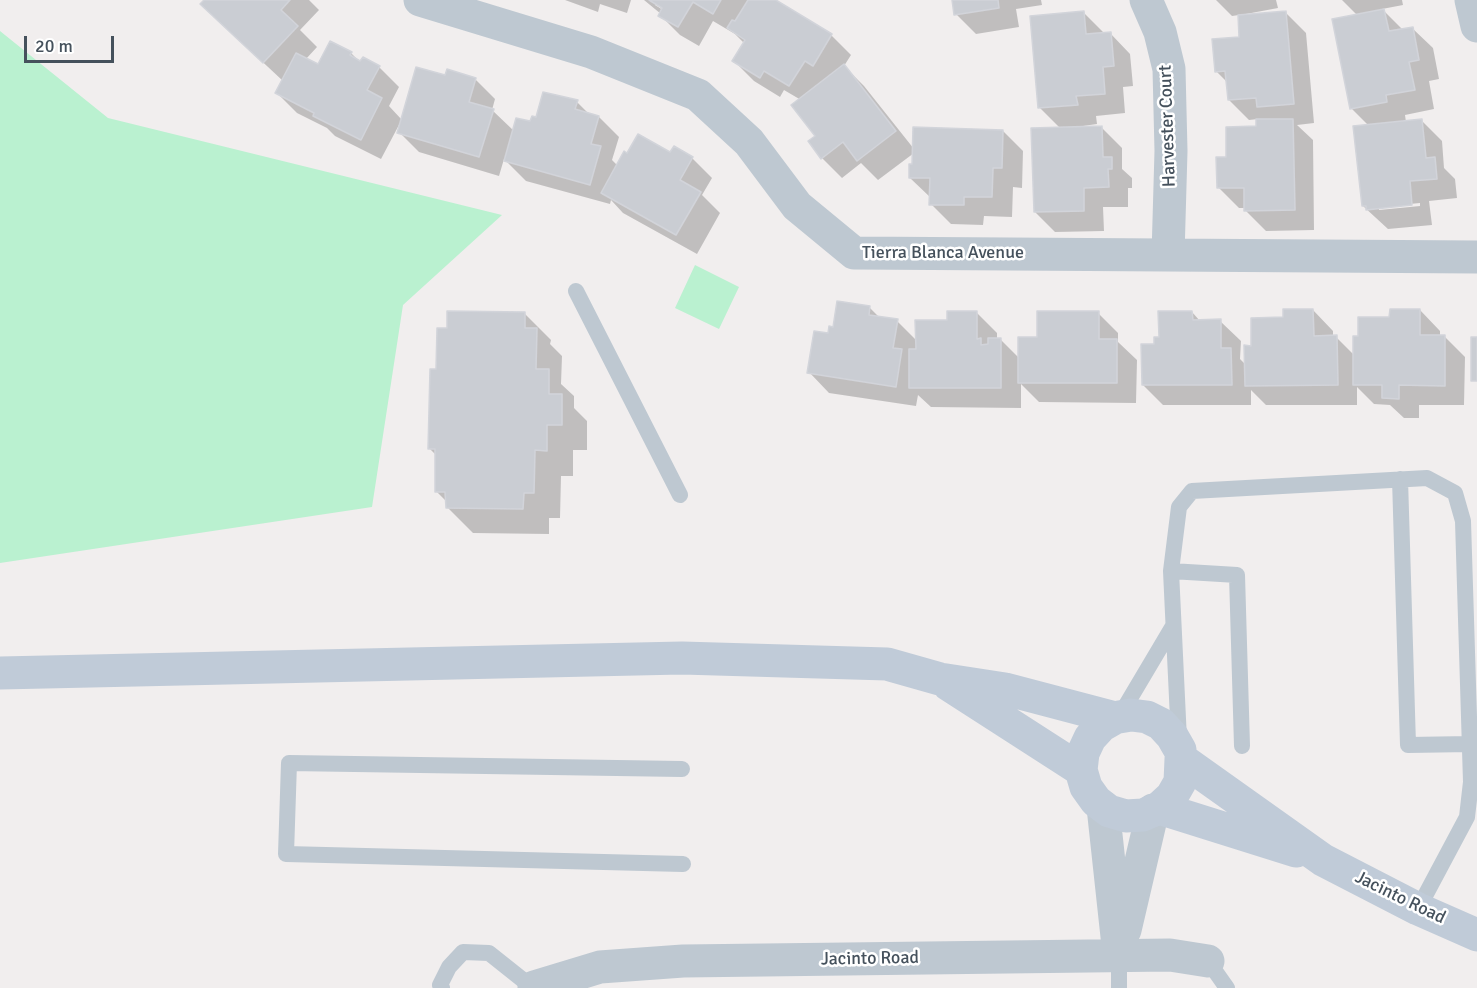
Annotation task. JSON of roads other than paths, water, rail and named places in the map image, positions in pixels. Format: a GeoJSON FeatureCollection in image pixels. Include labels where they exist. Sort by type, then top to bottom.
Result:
{"type":"FeatureCollection","features":[{"type":"Feature","properties":{"kind":"street","name":"Tierra Blanca Avenue"},"geometry":{"type":"LineString","coordinates":[[420,0],[591,52],[698,95],[749,142],[797,206],[854,253],[1477,257]]}},
{"type":"Feature","properties":{"kind":"street","name":"Harvester Court"},"geometry":{"type":"LineString","coordinates":[[1146,0],[1160,32],[1169,69],[1171,151],[1168,255]]}},
{"type":"Feature","properties":{"kind":"street"},"geometry":{"type":"LineString","coordinates":[[1471,0],[1477,26]]}},
{"type":"Feature","properties":{"kind":"street"},"geometry":{"type":"LineString","coordinates":[[0,673],[682,658],[887,664],[940,679],[1005,689],[1117,718]]}},
{"type":"Feature","properties":{"kind":"street"},"geometry":{"type":"LineString","coordinates":[[940,679],[1082,770]]}},
{"type":"Feature","properties":{"kind":"street"},"geometry":{"type":"LineString","coordinates":[[1131,715],[1147,717],[1161,724],[1172,736],[1180,754],[1179,782],[1172,796],[1156,809],[1143,815],[1126,816],[1109,811],[1096,801],[1086,787],[1082,770],[1083,753],[1090,738],[1101,726],[1117,718],[1131,715]]}},
{"type":"Feature","properties":{"kind":"street","name":"Jacinto Road"},"geometry":{"type":"LineString","coordinates":[[1180,754],[1323,860],[1418,909],[1477,935]]}},
{"type":"Feature","properties":{"kind":"street"},"geometry":{"type":"LineString","coordinates":[[1103,807],[1119,955]]}},
{"type":"Feature","properties":{"kind":"street"},"geometry":{"type":"LineString","coordinates":[[1119,955],[1156,809]]}},
{"type":"Feature","properties":{"kind":"street","name":"Jacinto Road"},"geometry":{"type":"LineString","coordinates":[[1156,809],[1323,860]]}},
{"type":"Feature","properties":{"kind":"street","name":"Jacinto Road"},"geometry":{"type":"LineString","coordinates":[[533,987],[600,967],[683,961],[1170,955],[1208,961]]}},
{"type":"Feature","properties":{"kind":"lane"},"geometry":{"type":"LineString","coordinates":[[576,291],[680,495]]}},
{"type":"Feature","properties":{"kind":"lane"},"geometry":{"type":"LineString","coordinates":[[1180,754],[1171,571],[1179,507],[1192,491],[1427,478],[1455,493],[1463,521],[1471,782],[1467,817],[1418,909]]}},
{"type":"Feature","properties":{"kind":"lane"},"geometry":{"type":"LineString","coordinates":[[1400,479],[1408,745],[1470,744]]}},
{"type":"Feature","properties":{"kind":"lane"},"geometry":{"type":"LineString","coordinates":[[1171,571],[1237,575],[1242,747]]}},
{"type":"Feature","properties":{"kind":"lane"},"geometry":{"type":"LineString","coordinates":[[1117,718],[1173,626]]}},
{"type":"Feature","properties":{"kind":"lane"},"geometry":{"type":"LineString","coordinates":[[682,769],[289,763],[286,854],[682,864]]}},
{"type":"Feature","properties":{"kind":"lane"},"geometry":{"type":"LineString","coordinates":[[442,988],[440,985],[449,967],[463,952],[489,953],[533,987]]}},
{"type":"Feature","properties":{"kind":"lane"},"geometry":{"type":"LineString","coordinates":[[1119,955],[1119,988]]}},
{"type":"Feature","properties":{"kind":"lane"},"geometry":{"type":"LineString","coordinates":[[1208,961],[1227,988]]}}]}
